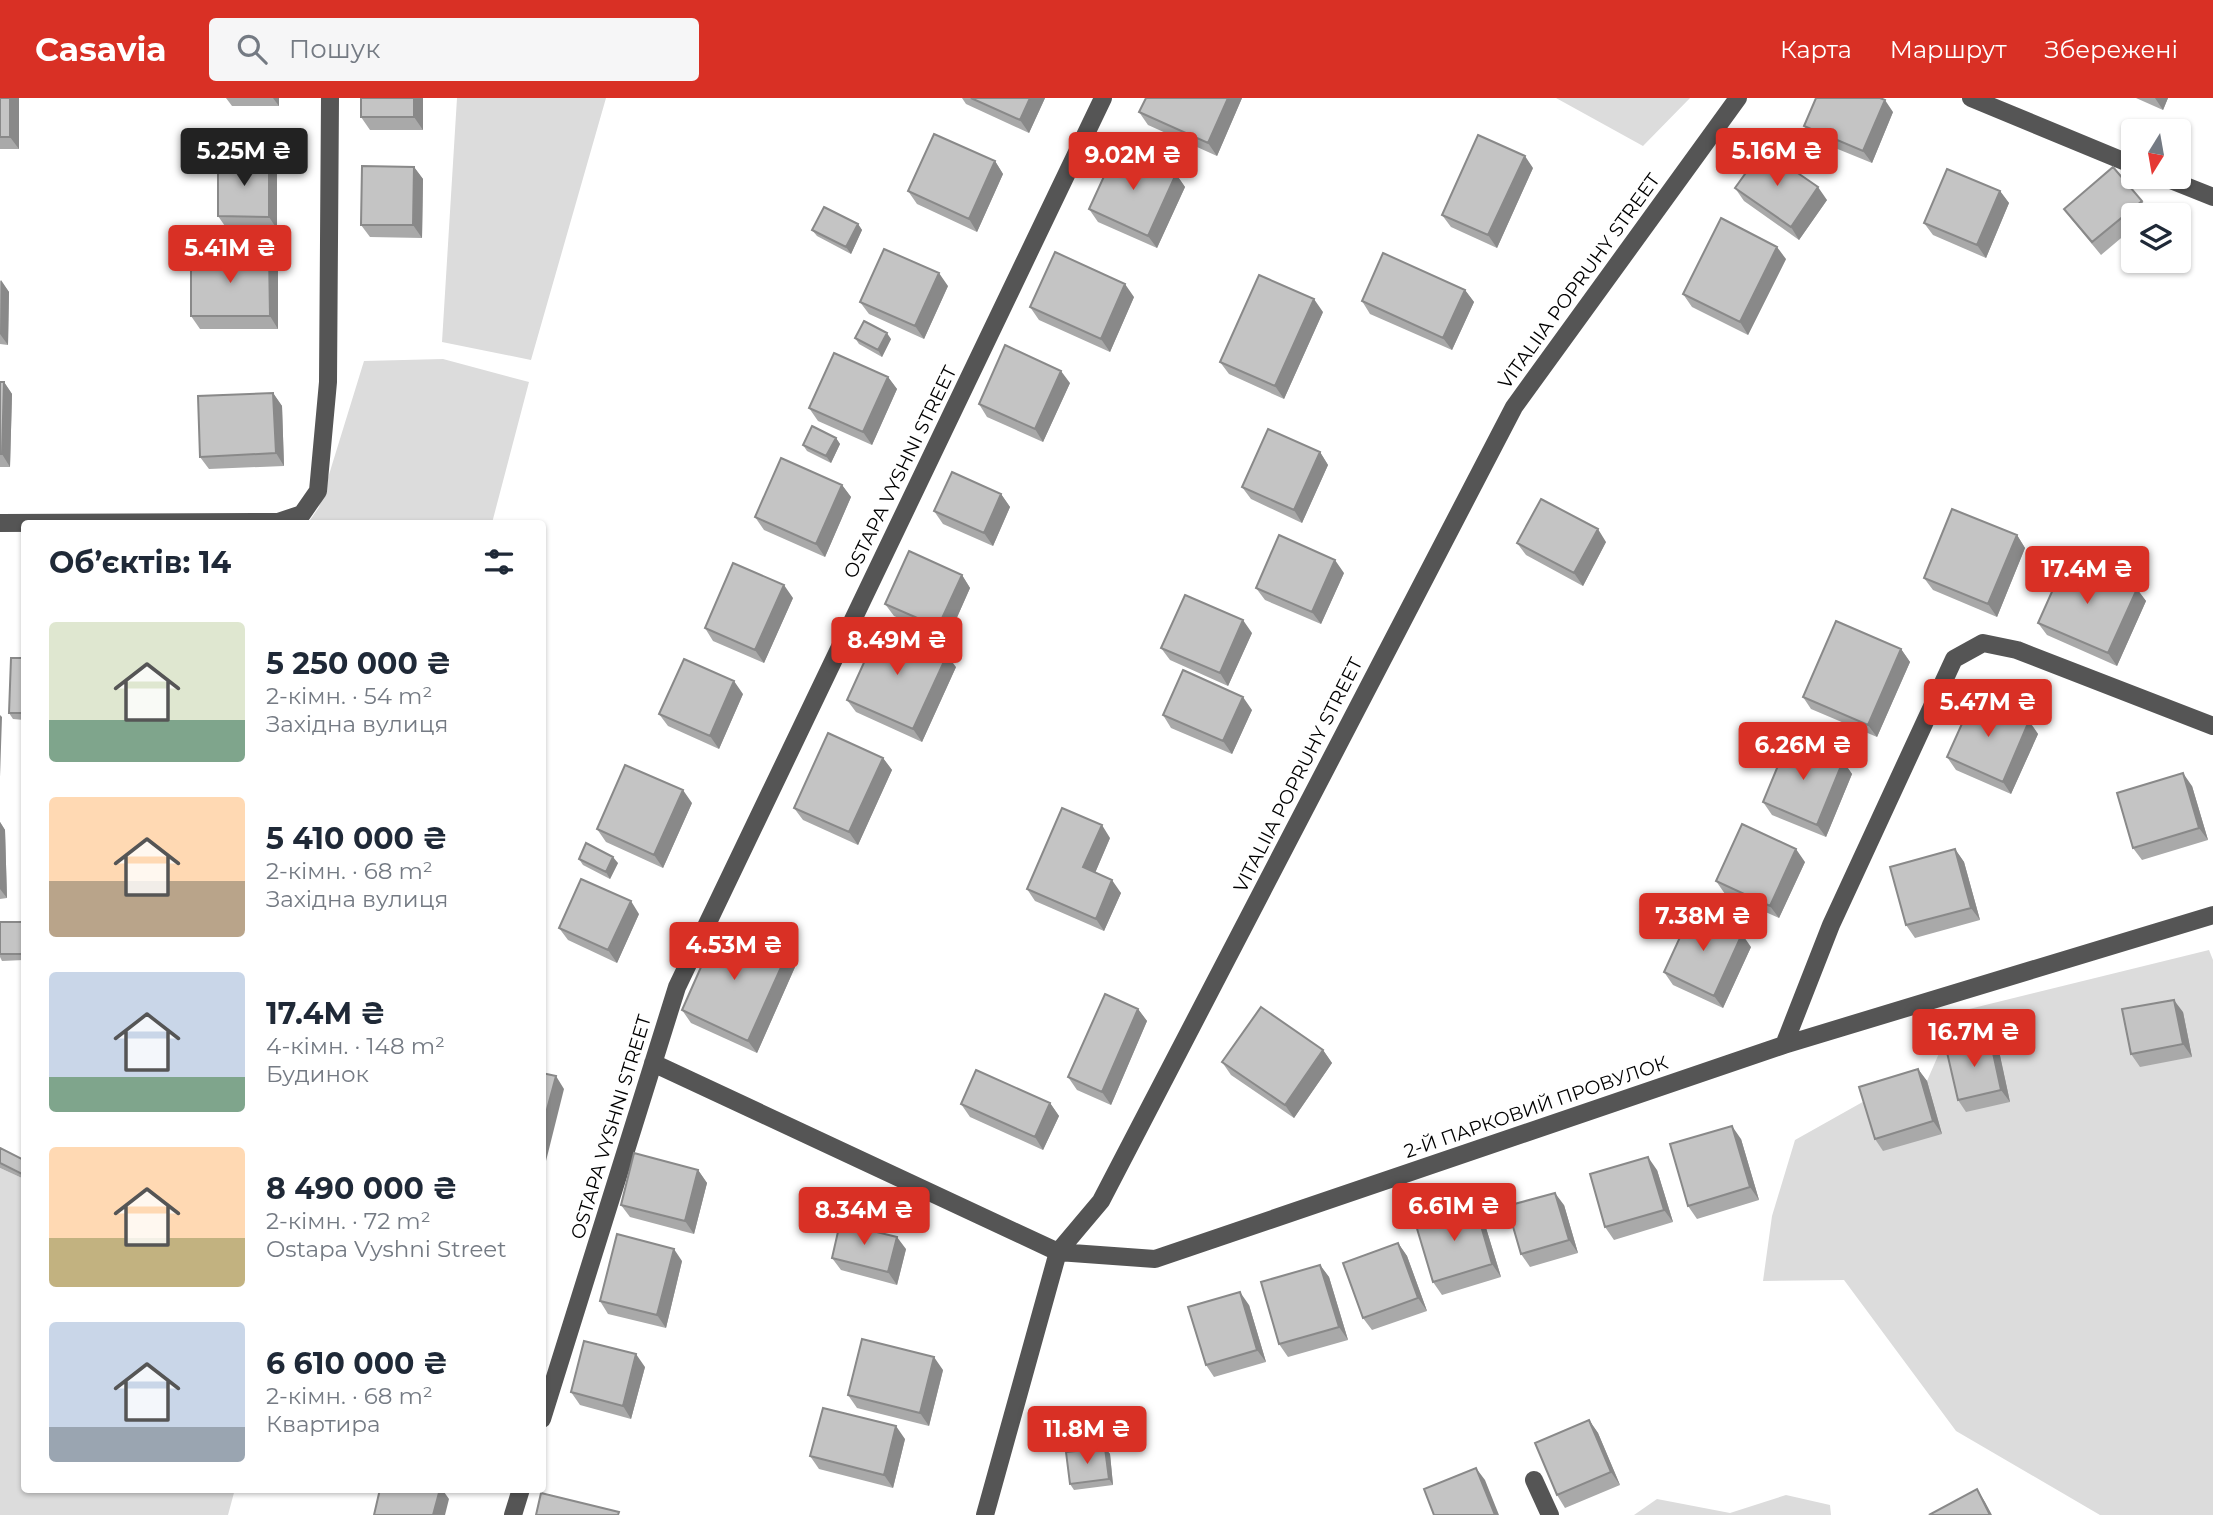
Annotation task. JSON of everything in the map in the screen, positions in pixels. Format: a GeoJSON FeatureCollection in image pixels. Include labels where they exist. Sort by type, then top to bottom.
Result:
{"type":"FeatureCollection","features":[{"type":"Feature","properties":{"kind":"street"},"geometry":{"type":"LineString","coordinates":[[284,520],[302,514],[318,491],[328,382],[330,98]]}},
{"type":"Feature","properties":{"kind":"street","name":"OSTAPA VYSHNI STREET"},"geometry":{"type":"LineString","coordinates":[[546,1406],[677,987],[1103,98]]}},
{"type":"Feature","properties":{"kind":"street","name":"VITALIIA POPRUHY STREET"},"geometry":{"type":"LineString","coordinates":[[985,1515],[1058,1252],[1101,1201],[1514,407],[1738,98]]}},
{"type":"Feature","properties":{"kind":"street"},"geometry":{"type":"LineString","coordinates":[[1970,98],[2121,159]]}},
{"type":"Feature","properties":{"kind":"street"},"geometry":{"type":"LineString","coordinates":[[2191,188],[2213,197]]}},
{"type":"Feature","properties":{"kind":"street"},"geometry":{"type":"LineString","coordinates":[[0,523],[21,523]]}},
{"type":"Feature","properties":{"kind":"street"},"geometry":{"type":"LineString","coordinates":[[1784,1045],[1831,925],[1954,659],[1983,643],[2017,650],[2213,726]]}},
{"type":"Feature","properties":{"kind":"street","name":"2-Й ПАРКОВИЙ ПРОВУЛОК"},"geometry":{"type":"LineString","coordinates":[[653,1063],[1058,1252],[1155,1259],[1784,1045],[2213,915]]}},
{"type":"Feature","properties":{"kind":"street"},"geometry":{"type":"LineString","coordinates":[[1534,1480],[1549,1515]]}},
{"type":"Feature","properties":{"kind":"street"},"geometry":{"type":"LineString","coordinates":[[513,1515],[520,1493]]}},
{"type":"Feature","properties":{"kind":"shaded area"},"geometry":{"type":"Polygon","coordinates":[[[457,98],[606,98],[531,360],[442,342],[457,98]]]}},
{"type":"Feature","properties":{"kind":"shaded area"},"geometry":{"type":"Polygon","coordinates":[[[1556,98],[1690,98],[1643,146],[1556,98]]]}},
{"type":"Feature","properties":{"kind":"shaded area"},"geometry":{"type":"Polygon","coordinates":[[[443,359],[529,382],[493,520],[310,520],[319,507],[364,361],[443,359]]]}},
{"type":"Feature","properties":{"kind":"shaded area"},"geometry":{"type":"Polygon","coordinates":[[[2209,950],[2213,960],[2213,1515],[2100,1515],[1956,1431],[1844,1280],[1763,1281],[1772,1216],[1795,1140],[1868,1099],[1927,1081],[1957,1012],[2209,950]]]}},
{"type":"Feature","properties":{"kind":"shaded area"},"geometry":{"type":"Polygon","coordinates":[[[0,1168],[21,1178],[21,1493],[234,1493],[228,1515],[0,1515],[0,1168]]]}},
{"type":"Feature","properties":{"kind":"shaded area"},"geometry":{"type":"Polygon","coordinates":[[[1786,1495],[1830,1505],[1831,1515],[1634,1515],[1657,1499],[1730,1513],[1786,1495]]]}},
{"type":"Feature","properties":{"kind":"building"},"geometry":{"type":"Polygon","coordinates":[[[0,98],[10,98],[10,137],[0,137],[0,98]]]}},
{"type":"Feature","properties":{"kind":"building"},"geometry":{"type":"Polygon","coordinates":[[[361,98],[414,98],[414,117],[361,117],[361,98]]]}},
{"type":"Feature","properties":{"kind":"building"},"geometry":{"type":"Polygon","coordinates":[[[971,98],[1030,98],[1020,120],[971,98]]]}},
{"type":"Feature","properties":{"kind":"building"},"geometry":{"type":"Polygon","coordinates":[[[1146,98],[1228,98],[1208,143],[1139,112],[1146,98]]]}},
{"type":"Feature","properties":{"kind":"building"},"geometry":{"type":"Polygon","coordinates":[[[1816,98],[1885,100],[1863,151],[1804,126],[1816,98]]]}},
{"type":"Feature","properties":{"kind":"building"},"geometry":{"type":"Polygon","coordinates":[[[934,134],[995,161],[969,219],[908,191],[934,134]]]}},
{"type":"Feature","properties":{"kind":"building"},"geometry":{"type":"Polygon","coordinates":[[[1478,135],[1525,156],[1488,235],[1442,215],[1478,135]]]}},
{"type":"Feature","properties":{"kind":"building"},"geometry":{"type":"Polygon","coordinates":[[[1117,148],[1176,174],[1148,236],[1089,209],[1117,148]]]}},
{"type":"Feature","properties":{"kind":"building"},"geometry":{"type":"Polygon","coordinates":[[[1763,149],[1818,187],[1791,227],[1735,188],[1763,149]]]}},
{"type":"Feature","properties":{"kind":"building"},"geometry":{"type":"Polygon","coordinates":[[[218,159],[269,159],[269,217],[218,216],[218,159]]]}},
{"type":"Feature","properties":{"kind":"building"},"geometry":{"type":"Polygon","coordinates":[[[362,166],[414,167],[413,225],[361,225],[362,166]]]}},
{"type":"Feature","properties":{"kind":"building"},"geometry":{"type":"Polygon","coordinates":[[[2113,167],[2121,176],[2121,189],[2132,189],[2142,201],[2121,203],[2121,218],[2092,242],[2064,209],[2113,167]]]}},
{"type":"Feature","properties":{"kind":"building"},"geometry":{"type":"Polygon","coordinates":[[[1947,169],[2000,191],[1977,245],[1924,223],[1947,169]]]}},
{"type":"Feature","properties":{"kind":"building"},"geometry":{"type":"Polygon","coordinates":[[[824,207],[858,224],[846,247],[812,230],[824,207]]]}},
{"type":"Feature","properties":{"kind":"building"},"geometry":{"type":"Polygon","coordinates":[[[1721,218],[1777,247],[1740,322],[1683,294],[1721,218]]]}},
{"type":"Feature","properties":{"kind":"building"},"geometry":{"type":"Polygon","coordinates":[[[884,249],[939,273],[915,326],[860,302],[884,249]]]}},
{"type":"Feature","properties":{"kind":"building"},"geometry":{"type":"Polygon","coordinates":[[[1055,252],[1125,284],[1101,339],[1030,307],[1055,252]]]}},
{"type":"Feature","properties":{"kind":"building"},"geometry":{"type":"Polygon","coordinates":[[[191,253],[269,253],[270,316],[191,316],[191,253]]]}},
{"type":"Feature","properties":{"kind":"building"},"geometry":{"type":"Polygon","coordinates":[[[1383,253],[1465,290],[1443,338],[1362,301],[1383,253]]]}},
{"type":"Feature","properties":{"kind":"building"},"geometry":{"type":"Polygon","coordinates":[[[1259,275],[1314,299],[1275,386],[1220,362],[1259,275]]]}},
{"type":"Feature","properties":{"kind":"building"},"geometry":{"type":"Polygon","coordinates":[[[864,321],[887,333],[878,350],[855,338],[864,321]]]}},
{"type":"Feature","properties":{"kind":"building"},"geometry":{"type":"Polygon","coordinates":[[[1005,345],[1061,371],[1035,429],[979,404],[1005,345]]]}},
{"type":"Feature","properties":{"kind":"building"},"geometry":{"type":"Polygon","coordinates":[[[834,353],[888,377],[863,432],[809,408],[834,353]]]}},
{"type":"Feature","properties":{"kind":"building"},"geometry":{"type":"Polygon","coordinates":[[[0,382],[4,382],[2,454],[0,454],[0,382]]]}},
{"type":"Feature","properties":{"kind":"building"},"geometry":{"type":"Polygon","coordinates":[[[273,393],[276,453],[200,457],[198,396],[273,393]]]}},
{"type":"Feature","properties":{"kind":"building"},"geometry":{"type":"Polygon","coordinates":[[[812,426],[836,438],[826,456],[803,445],[812,426]]]}},
{"type":"Feature","properties":{"kind":"building"},"geometry":{"type":"Polygon","coordinates":[[[1268,429],[1320,452],[1294,510],[1242,487],[1268,429]]]}},
{"type":"Feature","properties":{"kind":"building"},"geometry":{"type":"Polygon","coordinates":[[[781,458],[842,485],[816,544],[755,517],[781,458]]]}},
{"type":"Feature","properties":{"kind":"building"},"geometry":{"type":"Polygon","coordinates":[[[952,472],[1001,494],[984,533],[934,511],[952,472]]]}},
{"type":"Feature","properties":{"kind":"building"},"geometry":{"type":"Polygon","coordinates":[[[1541,499],[1598,529],[1574,573],[1517,543],[1541,499]]]}},
{"type":"Feature","properties":{"kind":"building"},"geometry":{"type":"Polygon","coordinates":[[[1952,509],[2017,535],[1988,604],[1924,578],[1952,509]]]}},
{"type":"Feature","properties":{"kind":"building"},"geometry":{"type":"Polygon","coordinates":[[[1279,535],[1335,560],[1312,612],[1256,588],[1279,535]]]}},
{"type":"Feature","properties":{"kind":"building"},"geometry":{"type":"Polygon","coordinates":[[[909,551],[962,575],[938,627],[885,604],[909,551]]]}},
{"type":"Feature","properties":{"kind":"building"},"geometry":{"type":"Polygon","coordinates":[[[2067,558],[2137,589],[2108,653],[2038,623],[2067,558]]]}},
{"type":"Feature","properties":{"kind":"building"},"geometry":{"type":"Polygon","coordinates":[[[733,563],[784,585],[755,650],[705,628],[733,563]]]}},
{"type":"Feature","properties":{"kind":"building"},"geometry":{"type":"Polygon","coordinates":[[[1185,595],[1243,620],[1220,673],[1161,648],[1185,595]]]}},
{"type":"Feature","properties":{"kind":"building"},"geometry":{"type":"Polygon","coordinates":[[[1836,621],[1901,649],[1868,725],[1803,697],[1836,621]]]}},
{"type":"Feature","properties":{"kind":"building"},"geometry":{"type":"Polygon","coordinates":[[[881,625],[947,655],[913,729],[847,700],[881,625]]]}},
{"type":"Feature","properties":{"kind":"building"},"geometry":{"type":"Polygon","coordinates":[[[11,658],[21,658],[21,713],[9,713],[11,658]]]}},
{"type":"Feature","properties":{"kind":"building"},"geometry":{"type":"Polygon","coordinates":[[[684,659],[734,681],[710,736],[659,714],[684,659]]]}},
{"type":"Feature","properties":{"kind":"building"},"geometry":{"type":"Polygon","coordinates":[[[1183,670],[1243,697],[1223,741],[1163,715],[1183,670]]]}},
{"type":"Feature","properties":{"kind":"building"},"geometry":{"type":"Polygon","coordinates":[[[1974,697],[2029,721],[2003,782],[1947,757],[1974,697]]]}},
{"type":"Feature","properties":{"kind":"building"},"geometry":{"type":"Polygon","coordinates":[[[828,733],[883,758],[849,832],[794,808],[828,733]]]}},
{"type":"Feature","properties":{"kind":"building"},"geometry":{"type":"Polygon","coordinates":[[[1789,739],[1843,761],[1817,825],[1763,802],[1789,739]]]}},
{"type":"Feature","properties":{"kind":"building"},"geometry":{"type":"Polygon","coordinates":[[[625,765],[683,790],[654,855],[597,829],[625,765]]]}},
{"type":"Feature","properties":{"kind":"building"},"geometry":{"type":"Polygon","coordinates":[[[2183,773],[2199,828],[2133,848],[2117,793],[2183,773]]]}},
{"type":"Feature","properties":{"kind":"building"},"geometry":{"type":"Polygon","coordinates":[[[1062,808],[1102,825],[1083,867],[1112,880],[1096,919],[1027,889],[1062,808]]]}},
{"type":"Feature","properties":{"kind":"building"},"geometry":{"type":"Polygon","coordinates":[[[1742,824],[1796,849],[1770,906],[1716,881],[1742,824]]]}},
{"type":"Feature","properties":{"kind":"building"},"geometry":{"type":"Polygon","coordinates":[[[586,843],[613,857],[606,872],[579,859],[586,843]]]}},
{"type":"Feature","properties":{"kind":"building"},"geometry":{"type":"Polygon","coordinates":[[[1955,849],[1971,908],[1906,925],[1890,867],[1955,849]]]}},
{"type":"Feature","properties":{"kind":"building"},"geometry":{"type":"Polygon","coordinates":[[[581,879],[631,901],[608,950],[559,928],[581,879]]]}},
{"type":"Feature","properties":{"kind":"building"},"geometry":{"type":"Polygon","coordinates":[[[1692,911],[1742,934],[1714,996],[1664,972],[1692,911]]]}},
{"type":"Feature","properties":{"kind":"building"},"geometry":{"type":"Polygon","coordinates":[[[0,922],[21,922],[21,954],[0,954],[0,922]]]}},
{"type":"Feature","properties":{"kind":"building"},"geometry":{"type":"Polygon","coordinates":[[[720,924],[787,954],[748,1041],[682,1010],[720,924]]]}},
{"type":"Feature","properties":{"kind":"building"},"geometry":{"type":"Polygon","coordinates":[[[1105,994],[1138,1009],[1102,1092],[1068,1077],[1105,994]]]}},
{"type":"Feature","properties":{"kind":"building"},"geometry":{"type":"Polygon","coordinates":[[[2174,1000],[2183,1044],[2131,1054],[2122,1009],[2174,1000]]]}},
{"type":"Feature","properties":{"kind":"building"},"geometry":{"type":"Polygon","coordinates":[[[1261,1007],[1323,1050],[1285,1105],[1222,1062],[1261,1007]]]}},
{"type":"Feature","properties":{"kind":"building"},"geometry":{"type":"Polygon","coordinates":[[[1990,1039],[2001,1090],[1958,1100],[1946,1048],[1990,1039]]]}},
{"type":"Feature","properties":{"kind":"building"},"geometry":{"type":"Polygon","coordinates":[[[1918,1069],[1933,1121],[1875,1139],[1859,1087],[1918,1069]]]}},
{"type":"Feature","properties":{"kind":"building"},"geometry":{"type":"Polygon","coordinates":[[[976,1070],[1050,1103],[1035,1137],[961,1104],[976,1070]]]}},
{"type":"Feature","properties":{"kind":"building"},"geometry":{"type":"Polygon","coordinates":[[[546,1074],[556,1076],[546,1113],[546,1074]]]}},
{"type":"Feature","properties":{"kind":"building"},"geometry":{"type":"Polygon","coordinates":[[[1732,1126],[1750,1187],[1688,1206],[1670,1144],[1732,1126]]]}},
{"type":"Feature","properties":{"kind":"building"},"geometry":{"type":"Polygon","coordinates":[[[0,1148],[21,1158],[21,1174],[0,1163],[0,1148]]]}},
{"type":"Feature","properties":{"kind":"building"},"geometry":{"type":"Polygon","coordinates":[[[634,1153],[698,1170],[685,1221],[621,1205],[634,1153]]]}},
{"type":"Feature","properties":{"kind":"building"},"geometry":{"type":"Polygon","coordinates":[[[1648,1157],[1664,1210],[1605,1227],[1590,1174],[1648,1157]]]}},
{"type":"Feature","properties":{"kind":"building"},"geometry":{"type":"Polygon","coordinates":[[[1555,1193],[1569,1240],[1521,1254],[1507,1206],[1555,1193]]]}},
{"type":"Feature","properties":{"kind":"building"},"geometry":{"type":"Polygon","coordinates":[[[1475,1205],[1492,1264],[1433,1282],[1415,1222],[1475,1205]]]}},
{"type":"Feature","properties":{"kind":"building"},"geometry":{"type":"Polygon","coordinates":[[[840,1223],[897,1237],[888,1272],[832,1258],[840,1223]]]}},
{"type":"Feature","properties":{"kind":"building"},"geometry":{"type":"Polygon","coordinates":[[[617,1234],[674,1249],[657,1315],[600,1301],[617,1234]]]}},
{"type":"Feature","properties":{"kind":"building"},"geometry":{"type":"Polygon","coordinates":[[[1398,1243],[1418,1298],[1363,1318],[1343,1263],[1398,1243]]]}},
{"type":"Feature","properties":{"kind":"building"},"geometry":{"type":"Polygon","coordinates":[[[1320,1265],[1339,1327],[1279,1344],[1261,1282],[1320,1265]]]}},
{"type":"Feature","properties":{"kind":"building"},"geometry":{"type":"Polygon","coordinates":[[[1240,1292],[1257,1350],[1206,1365],[1188,1307],[1240,1292]]]}},
{"type":"Feature","properties":{"kind":"building"},"geometry":{"type":"Polygon","coordinates":[[[862,1339],[934,1357],[920,1413],[848,1395],[862,1339]]]}},
{"type":"Feature","properties":{"kind":"building"},"geometry":{"type":"Polygon","coordinates":[[[584,1341],[636,1354],[623,1406],[571,1392],[584,1341]]]}},
{"type":"Feature","properties":{"kind":"building"},"geometry":{"type":"Polygon","coordinates":[[[823,1408],[896,1426],[884,1475],[810,1456],[823,1408]]]}},
{"type":"Feature","properties":{"kind":"building"},"geometry":{"type":"Polygon","coordinates":[[[1589,1420],[1611,1472],[1557,1495],[1535,1443],[1589,1420]]]}},
{"type":"Feature","properties":{"kind":"building"},"geometry":{"type":"Polygon","coordinates":[[[1105,1448],[1109,1479],[1070,1484],[1066,1452],[1105,1448]]]}},
{"type":"Feature","properties":{"kind":"building"},"geometry":{"type":"Polygon","coordinates":[[[1476,1468],[1495,1515],[1434,1515],[1424,1489],[1476,1468]]]}},
{"type":"Feature","properties":{"kind":"building"},"geometry":{"type":"Polygon","coordinates":[[[1977,1489],[1990,1515],[1929,1515],[1977,1489]]]}},
{"type":"Feature","properties":{"kind":"building"},"geometry":{"type":"Polygon","coordinates":[[[379,1493],[439,1493],[433,1515],[374,1515],[379,1493]]]}},
{"type":"Feature","properties":{"kind":"building"},"geometry":{"type":"Polygon","coordinates":[[[541,1493],[619,1512],[618,1515],[536,1515],[541,1493]]]}}]}
